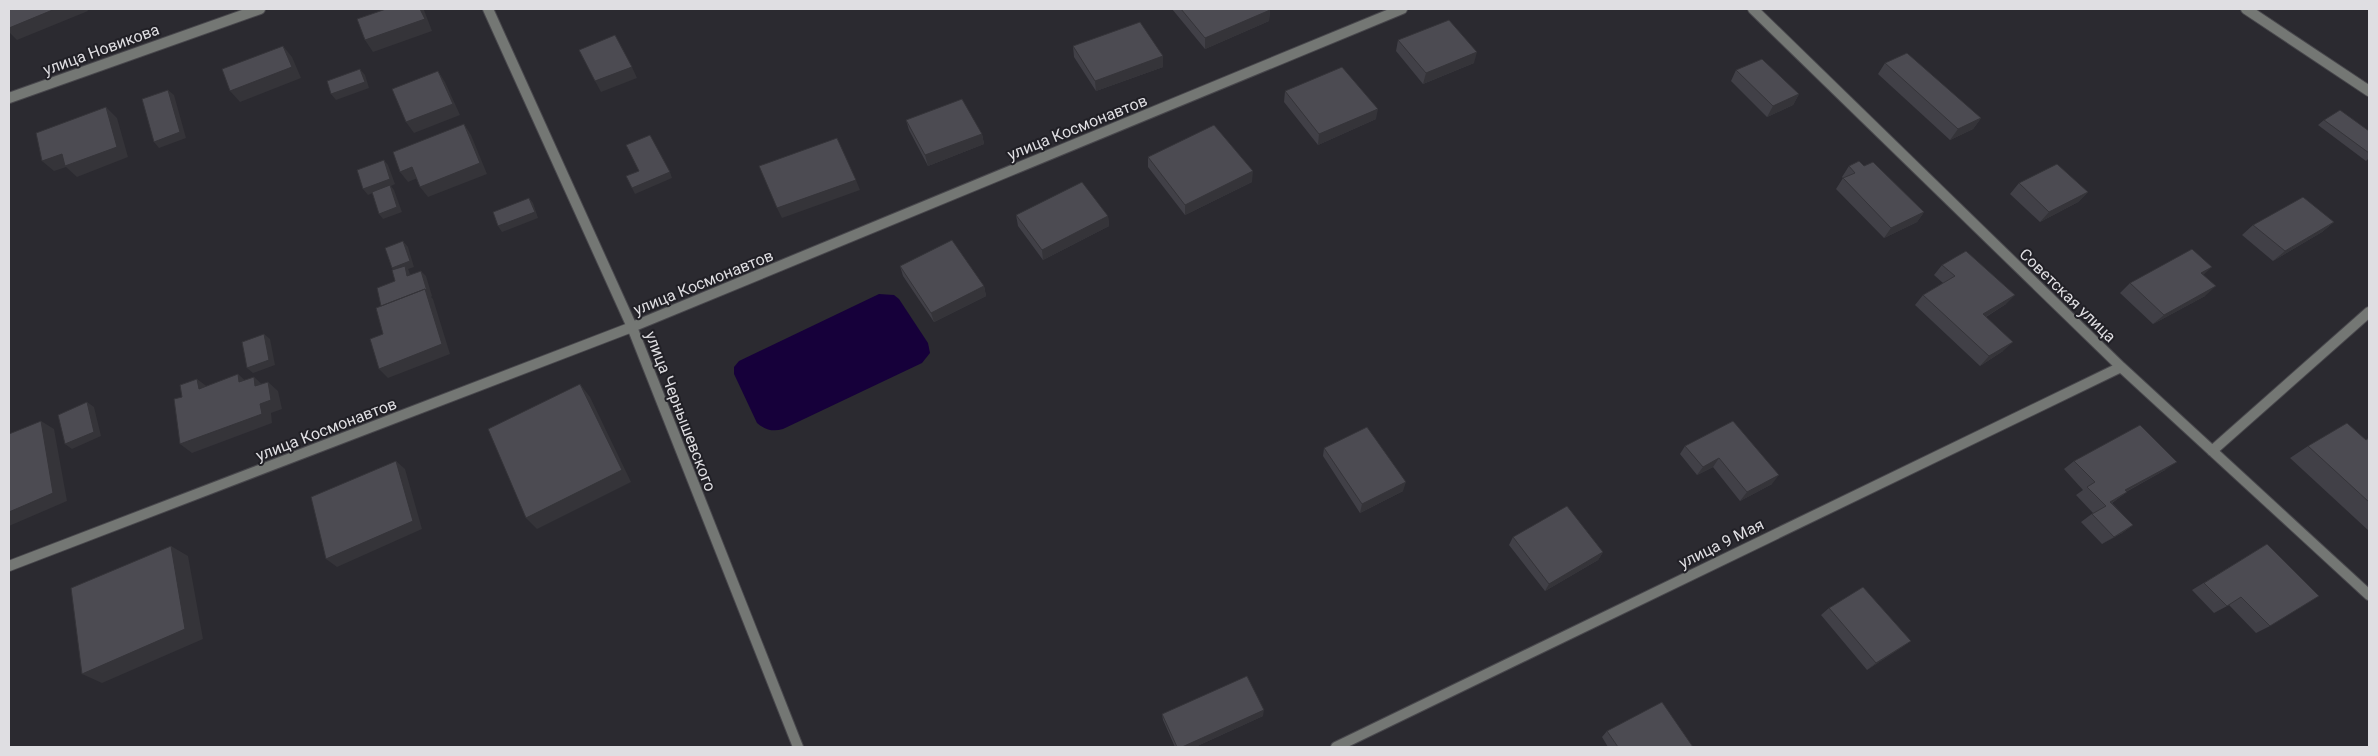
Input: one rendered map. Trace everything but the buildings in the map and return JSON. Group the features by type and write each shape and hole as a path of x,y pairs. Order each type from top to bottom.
{"street":[{"name":"улица Новикова","path":"9,98 260,9"},
{"name":"улица Чернышевского","path":"488,9 632,327 798,747"},
{"name":"улица Космонавтов","path":"9,566 632,327 1402,9"},
{"name":"Советская улица","path":"1753,9 2121,367 2369,595"},
{"path":"2246,9 2369,91"},
{"path":"2212,451 2369,312"},
{"name":"улица 9 Мая","path":"1336,747 2121,367"}],"shaded area":[{"path":"879,294 894,295 899,299 928,343 930,353 922,363 783,429 769,430 757,423 734,374 734,367 739,361"}]}
